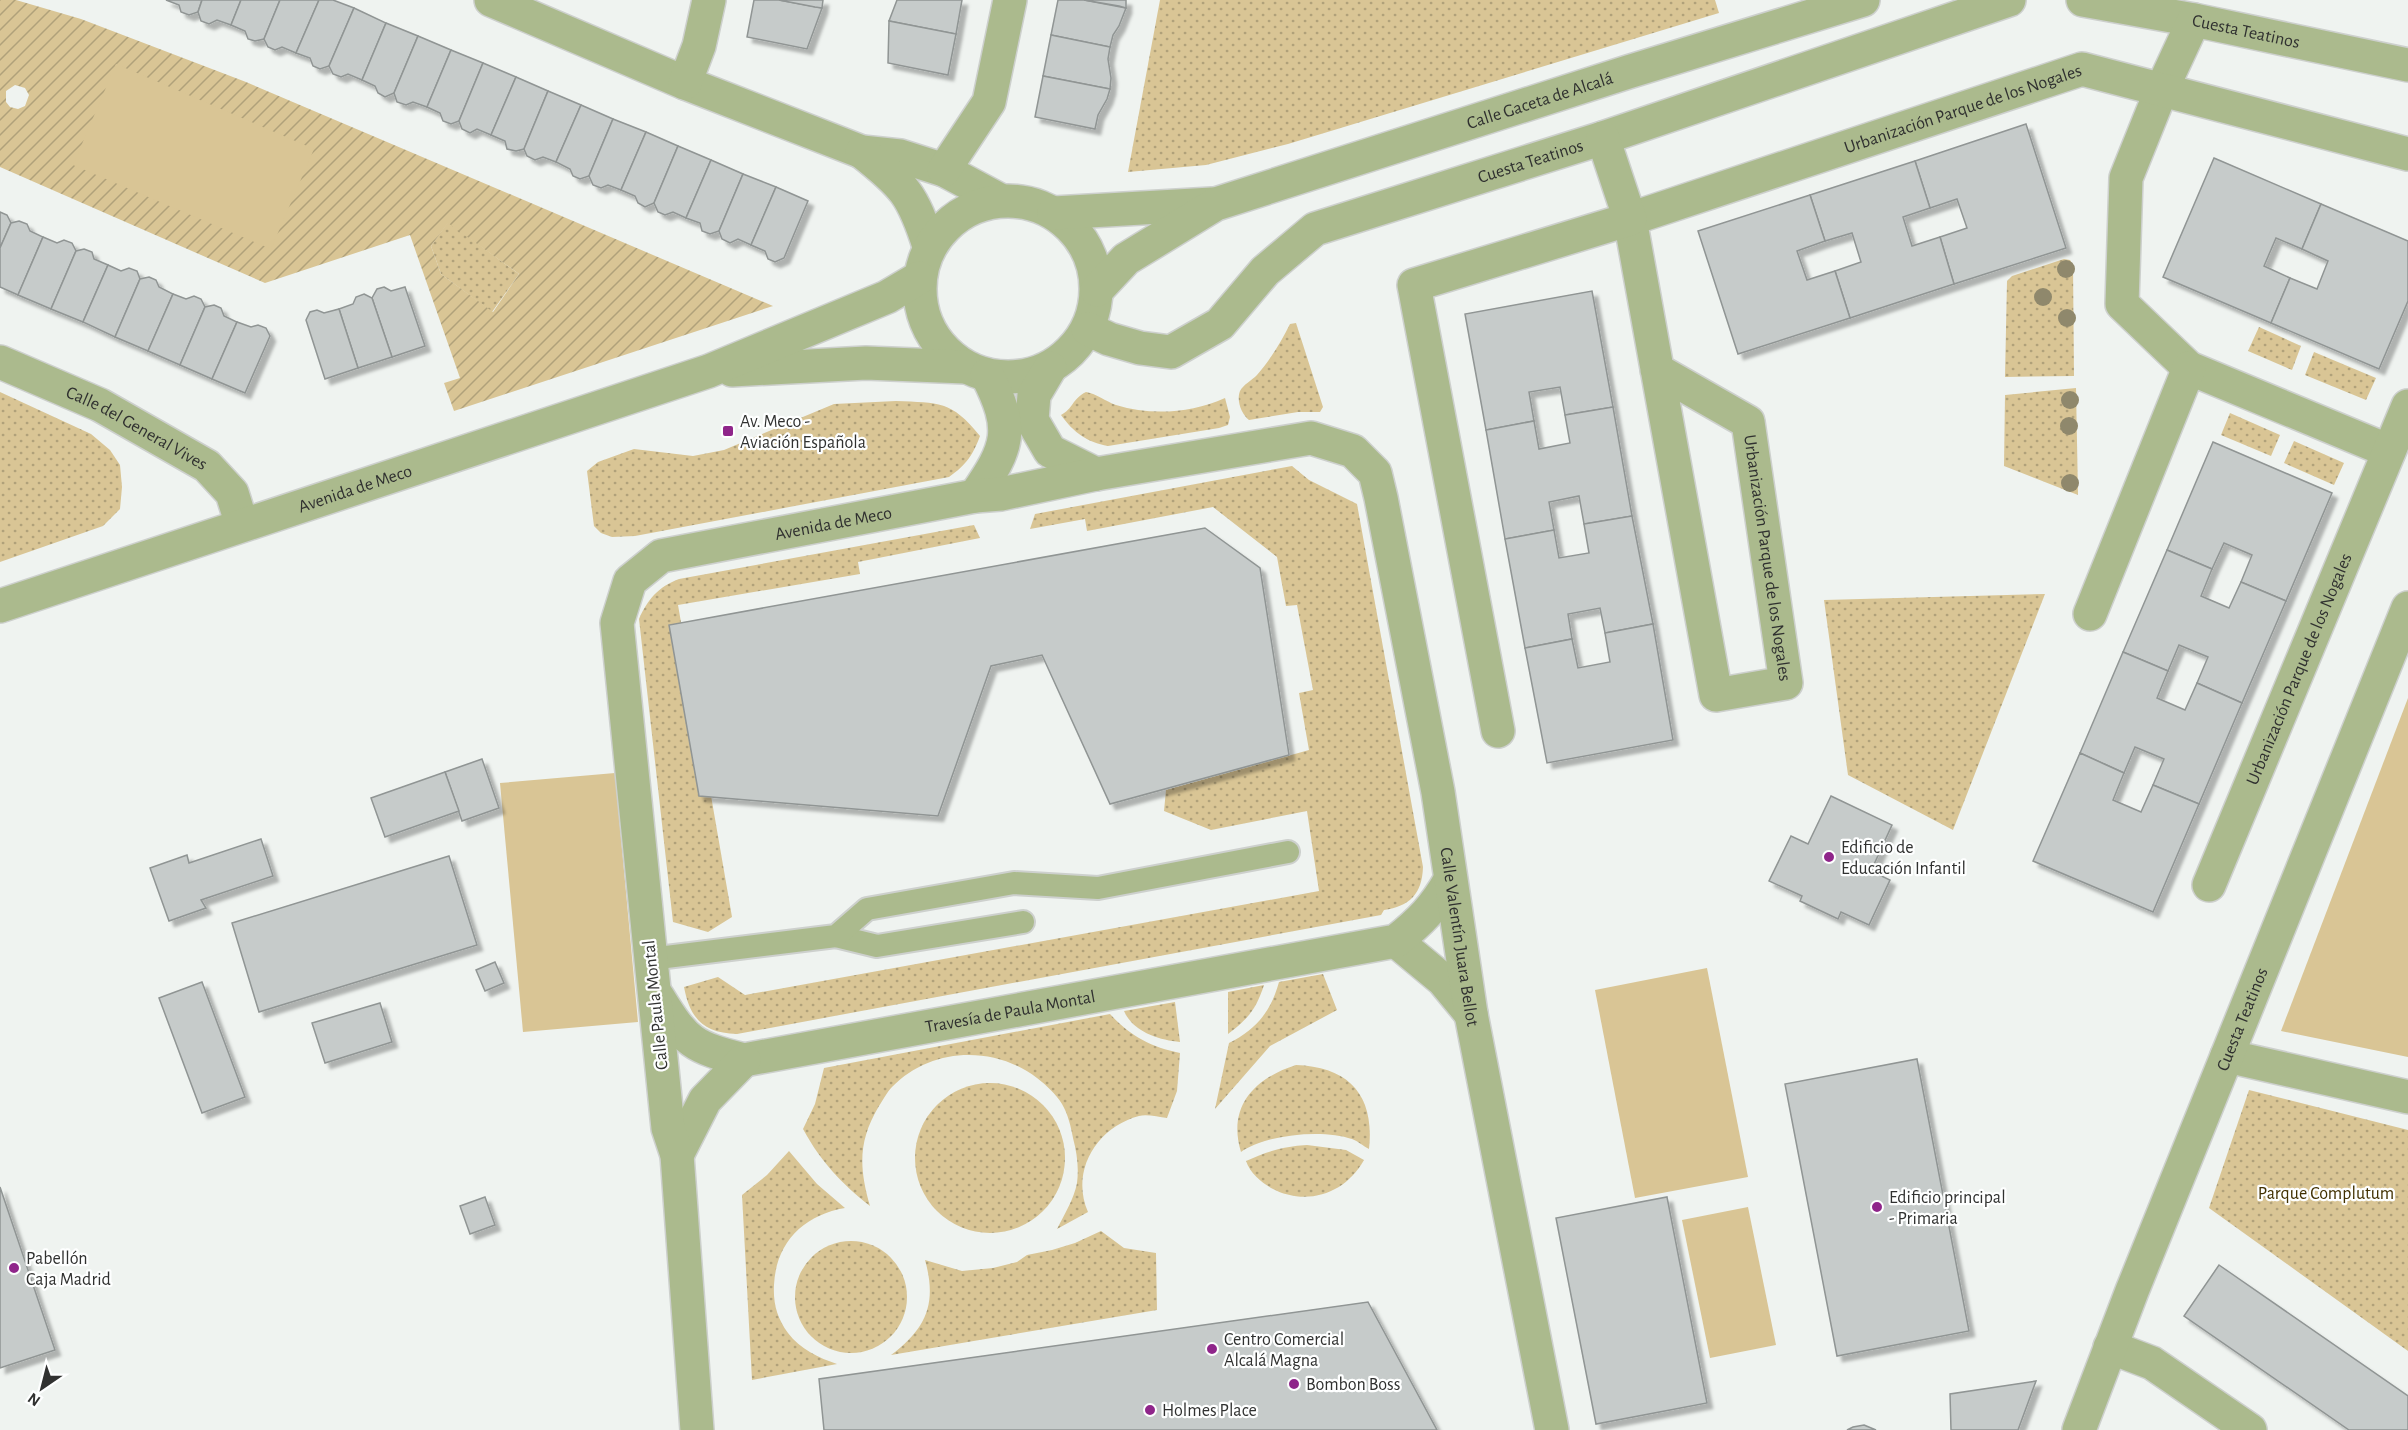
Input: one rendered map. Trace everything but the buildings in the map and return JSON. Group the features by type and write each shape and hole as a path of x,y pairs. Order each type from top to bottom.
{"street":[{"path":"491,0 685,83 862,152 900,156 944,170 1000,200"},
{"path":"685,83 699,46 709,0"},
{"path":"944,170 989,102 1011,0"},
{"name":"Calle Gaceta de Alcalá","path":"1097,290 1126,259 1216,204 1628,72 1863,0"},
{"name":"Cuesta Teatinos","path":"1088,329 1109,339 1140,348 1171,352 1220,324 1265,271 1315,229 1603,138 2008,0"},
{"name":"Cuesta Teatinos","path":"2083,0 2194,20 2408,65"},
{"path":"2194,20 2160,91 2126,178 2122,304 2189,368 2389,451"},
{"name":"Urbanización Parque de los Nogales","path":"1498,732 1414,285 1630,219 2082,69 2408,154"},
{"name":"Urbanización Parque de los Nogales","path":"1603,138 1630,219 1657,370 1716,694 1786,683 1748,422 1657,370"},
{"path":"862,152 894,177 909,195 921,220 929,246"},
{"path":"975,496 997,464 1006,427 999,399 976,371 938,344 922,313 919,278 929,246 947,223 972,207 1000,200 1028,202 1054,213 1077,233 1092,260 1097,290 1095,310 1088,329 1072,351 1050,368 1019,377 976,371"},
{"name":"Calle Gaceta de Alcalá","path":"1054,213 1216,204"},
{"name":"Avenida de Meco","path":"0,606 709,371 887,297 919,278"},
{"name":"Calle del General Vives","path":"0,362 100,405 207,466 232,493 242,525"},
{"name":"Avenida de Meco","path":"709,371 866,363 976,371"},
{"path":"1050,368 1034,395 1032,420 1050,451 1096,474"},
{"path":"2090,614 2189,368"},
{"name":"Urbanización Parque de los Nogales","path":"2209,885 2408,406"},
{"name":"Avenida de Meco","path":"630,581 661,556 975,496 1001,494 1096,474 1311,438 1353,451"},
{"name":"Calle Valentín Juara Bellot","path":"1353,451 1375,473 1381,498 1438,792 1471,1014 1552,1430"},
{"name":"Calle Paula Montal","path":"630,581 617,623 668,1128 677,1155 697,1430"},
{"name":"Cuesta Teatinos","path":"2079,1430 2110,1347 2408,608"},
{"name":"Travesía de Paula Montal","path":"652,975 683,1035 706,1050 744,1060 1396,940 1420,923 1439,900 1450,880"},
{"path":"1396,940 1443,980 1471,1014"},
{"path":"2227,1056 2408,1097"},
{"path":"677,1155 705,1100 744,1060"},
{"path":"2110,1347 2152,1364 2250,1430"}],"lane":[{"path":"836,936 867,909 1014,883 1098,888 1288,852"},
{"path":"652,975 836,936 877,946 1023,922"}],"green space":[{"path":"0,0 16,0 81,19 246,82 773,306 454,411 444,383 460,378 410,235 265,283 0,167","holes":["15,85 25,88 29,95 25,106 18,109 10,107 6,102 6,91","448,223 519,274 493,312 441,274 431,246"]},
{"path":"1160,0 1715,0 1719,13 1288,144 1206,165 1128,172"},
{"path":"116,64 314,149 271,249 73,165"},
{"path":"448,222 519,274 492,312 441,274 431,246"},
{"path":"2064,259 2070,260 2073,265 2074,376 2005,377 2007,281 2012,276"},
{"path":"1296,323 1323,407 1320,412 1298,412 1249,420 1240,407 1240,391 1266,363 1290,324"},
{"path":"2259,327 2301,346 2292,370 2248,351"},
{"path":"2314,352 2376,378 2366,400 2305,375"},
{"path":"2076,388 2078,495 2004,466 2005,395"},
{"path":"0,392 91,434 110,450 120,465 122,487 120,509 103,526 0,562"},
{"path":"1086,392 1116,405 1157,412 1185,410 1225,398 1230,417 1228,425 1219,428 1108,446 1081,436 1061,415"},
{"path":"896,401 934,403 952,410 970,424 980,436 972,454 964,464 949,477 635,536 612,537 601,533 594,526 587,471 598,462 634,449 693,456 724,450 834,404"},
{"path":"2230,413 2280,435 2271,456 2221,435"},
{"path":"2294,441 2344,463 2334,485 2284,463"},
{"path":"1292,466 1309,480 1357,504 1423,867 1420,885 1412,898 1400,906 1384,910 1381,915 737,1034 716,1031 700,1022 690,1008 684,987 718,977 745,995 1319,891 1307,811 1211,830 1164,811 1166,790 1309,750 1299,693 1313,690 1297,605 1286,606 1277,557 1213,507 1087,531 1085,519 1030,529 1035,514"},
{"path":"974,525 980,538 858,562 860,574 678,605 732,917 708,932 673,922 639,619 646,605 659,590 679,579"},
{"path":"2045,594 1953,830 1848,775 1824,600"},
{"path":"2408,698 2408,1057 2281,1031"},
{"path":"615,773 638,1022 523,1032 500,783"},
{"path":"1707,968 1748,1177 1635,1198 1595,990"},
{"path":"1323,974 1337,1010 1270,1046 1215,1109 1229,1043 1248,1032 1262,1018 1272,1002 1279,982"},
{"path":"1264,985 1251,1012 1228,1034 1228,992"},
{"path":"1175,1002 1180,1042 1147,1034 1128,1018 1124,1011"},
{"path":"1110,1014 1125,1029 1142,1040 1180,1053 1177,1091 1167,1118 1139,1116 1111,1130 1100,1140 1091,1153 1082,1181 1083,1197 1088,1212 1057,1229 1074,1195 1078,1177 1077,1155 1068,1116 1060,1100 1037,1078 1020,1067 983,1056 963,1055 944,1058 925,1064 890,1089 872,1119 864,1143 862,1167 870,1206 832,1171 803,1129 815,1104 824,1068"},
{"path":"1296,1065 1331,1071 1344,1078 1355,1088 1363,1099 1368,1113 1369,1149 1352,1139 1326,1134 1311,1134 1280,1137 1241,1152 1238,1121 1241,1108 1248,1096 1268,1078"},
{"path":"990,1083 1019,1088 1032,1095 1043,1105 1053,1116 1060,1129 1065,1158 1060,1187 1053,1200 1043,1211 1032,1221 1019,1228 990,1233 961,1228 948,1221 937,1211 927,1200 920,1187 915,1158 920,1129 927,1116 937,1105 948,1095 961,1088"},
{"name":"Parque Complutum","path":"2249,1090 2408,1130 2408,1351 2209,1208"},
{"path":"1307,1145 1346,1150 1364,1160 1356,1172 1335,1189 1311,1196 1284,1194 1271,1188 1256,1177 1246,1161 1275,1150"},
{"path":"789,1151 817,1184 845,1208 817,1217 795,1233 780,1256 776,1270 775,1304 781,1322 798,1344 823,1359 837,1364 752,1380 742,1195 767,1175"},
{"path":"1748,1207 1776,1345 1710,1358 1682,1220"},
{"path":"1101,1231 1124,1248 1156,1253 1157,1310 891,1355 913,1335 926,1314 930,1289 925,1260 962,1271 993,1268 1017,1262 1027,1255 1075,1243"},
{"path":"851,1241 872,1246 890,1258 902,1276 907,1297 902,1318 890,1336 872,1348 851,1353 830,1348 812,1336 800,1318 795,1297 800,1276 812,1258 830,1246"}],"place":[{"name":"Av. Meco - Aviación Española","path":"728,431"},
{"name":"Edificio de Educación Infantil","path":"1829,857"},
{"name":"Edificio principal - Primaria","path":"1877,1207"},
{"name":"Pabellón Caja Madrid","path":"14,1268"},
{"name":"Centro Comercial Alcalá Magna","path":"1212,1349"},
{"name":"Bombon Boss","path":"1294,1384"},
{"name":"Holmes Place","path":"1150,1410"}]}
